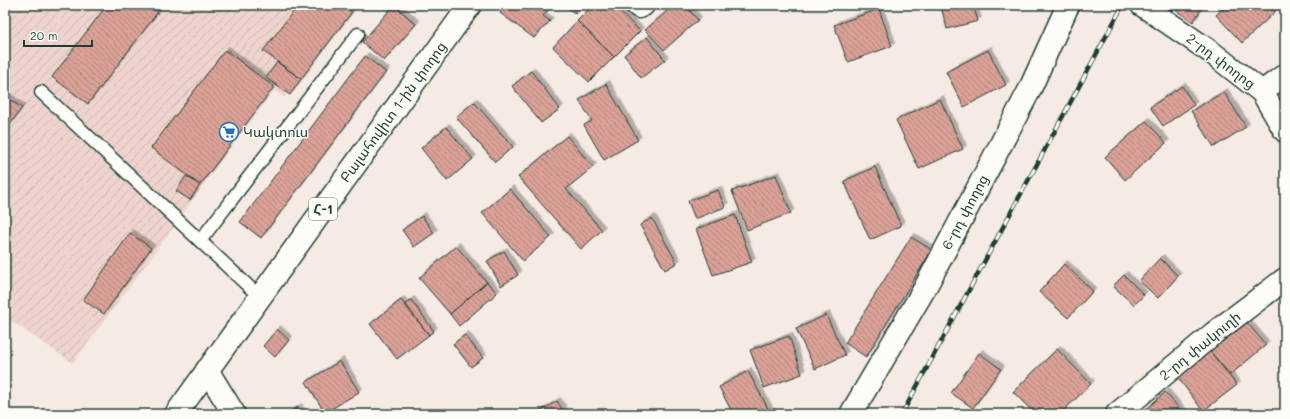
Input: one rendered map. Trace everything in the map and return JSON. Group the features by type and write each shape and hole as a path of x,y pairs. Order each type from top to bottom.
{"street":[{"name":"Բալահովիտ 1-ին փողոց","path":"176,414 470,5"},
{"path":"637,5 638,7 643,5"},
{"name":"6-րդ փողոց","path":"851,414 925,288 1029,91 1068,5"},
{"name":"2-րդ փողոց","path":"1151,11 1211,52 1262,92 1285,131"},
{"path":"1262,92 1285,75"},
{"name":"2-րդ փակուղի","path":"1117,414 1214,333 1285,279"},
{"path":"207,370 234,414"}],"lane":[{"path":"200,241 358,34"},
{"path":"41,92 260,297"}],"shaded area":[{"path":"5,5 351,5 284,97 271,88 178,221 73,363 5,317"}],"building":[{"path":"107,5 149,5 158,12 88,104 52,77"},
{"path":"298,5 343,5 352,12 301,79 263,51"},
{"path":"394,5 416,24 384,61 362,42"},
{"path":"504,5 552,5 543,16 550,21 534,38 500,13"},
{"path":"565,5 585,5 575,14"},
{"path":"593,5 613,5 640,31 614,57 577,21"},
{"path":"674,5 685,5 698,20 664,50 645,30"},
{"path":"948,5 973,5 978,21 947,29 941,7"},
{"path":"1168,5 1199,5 1202,8 1193,22"},
{"path":"1227,5 1268,5 1275,12 1242,43 1216,15"},
{"path":"879,9 892,46 848,62 834,25"},
{"path":"577,21 614,57 589,82 553,47"},
{"path":"647,37 665,60 641,78 624,55"},
{"path":"225,50 274,87 200,185 151,148"},
{"path":"988,50 1006,85 964,107 946,72"},
{"path":"365,56 386,72 261,238 240,222"},
{"path":"277,62 301,79 290,95 266,78"},
{"path":"531,71 560,109 541,123 512,86"},
{"path":"606,84 638,140 604,160 584,125 592,121 579,100"},
{"path":"1182,86 1194,105 1163,126 1150,107"},
{"path":"1224,92 1246,127 1214,147 1191,111"},
{"path":"5,96 22,108 5,131"},
{"path":"940,99 963,149 919,169 896,120"},
{"path":"474,102 513,147 495,162 456,117"},
{"path":"1146,121 1166,143 1125,180 1105,157"},
{"path":"446,127 473,159 447,181 421,148"},
{"path":"567,136 593,167 566,189 602,230 581,249 518,177"},
{"path":"875,167 901,226 870,240 844,181"},
{"path":"776,175 791,213 747,230 732,191"},
{"path":"186,176 200,185 190,200 176,191"},
{"path":"510,189 551,237 523,261 482,213"},
{"path":"718,190 725,207 695,219 688,201"},
{"path":"735,215 752,262 713,275 696,229"},
{"path":"422,216 434,233 414,247 402,230"},
{"path":"652,218 677,263 665,270 640,225"},
{"path":"130,233 151,248 104,314 83,300"},
{"path":"911,237 932,250 866,357 845,343"},
{"path":"456,246 487,282 450,314 419,278"},
{"path":"504,251 518,275 501,286 487,261"},
{"path":"1160,258 1178,276 1158,298 1139,281"},
{"path":"1064,264 1093,291 1068,318 1039,292"},
{"path":"1124,275 1144,295 1134,305 1113,286"},
{"path":"487,282 497,293 459,326 450,314"},
{"path":"401,300 429,335 397,359 370,324"},
{"path":"411,300 434,331 429,335 405,304"},
{"path":"826,315 845,355 815,369 796,329"},
{"path":"1245,320 1266,345 1230,375 1209,350"},
{"path":"277,329 289,340 275,357 263,346"},
{"path":"465,335 483,358 471,367 453,344"},
{"path":"789,336 802,374 764,388 750,350"},
{"path":"1057,349 1091,384 1060,414 1035,414 1013,392"},
{"path":"1209,350 1237,385 1203,411 1176,375"},
{"path":"979,353 1001,369 973,408 951,393"},
{"path":"340,361 359,392 325,413 306,382"},
{"path":"748,371 771,414 733,414 719,387"},
{"path":"1165,392 1184,414 1141,414"},
{"path":"557,401 565,414 536,414"},
{"path":"298,407 302,414 287,414"}],"railway":[{"path":"902,414 1123,5"}],"place":[{"name":"Կակտուս","path":"229,132"}]}
